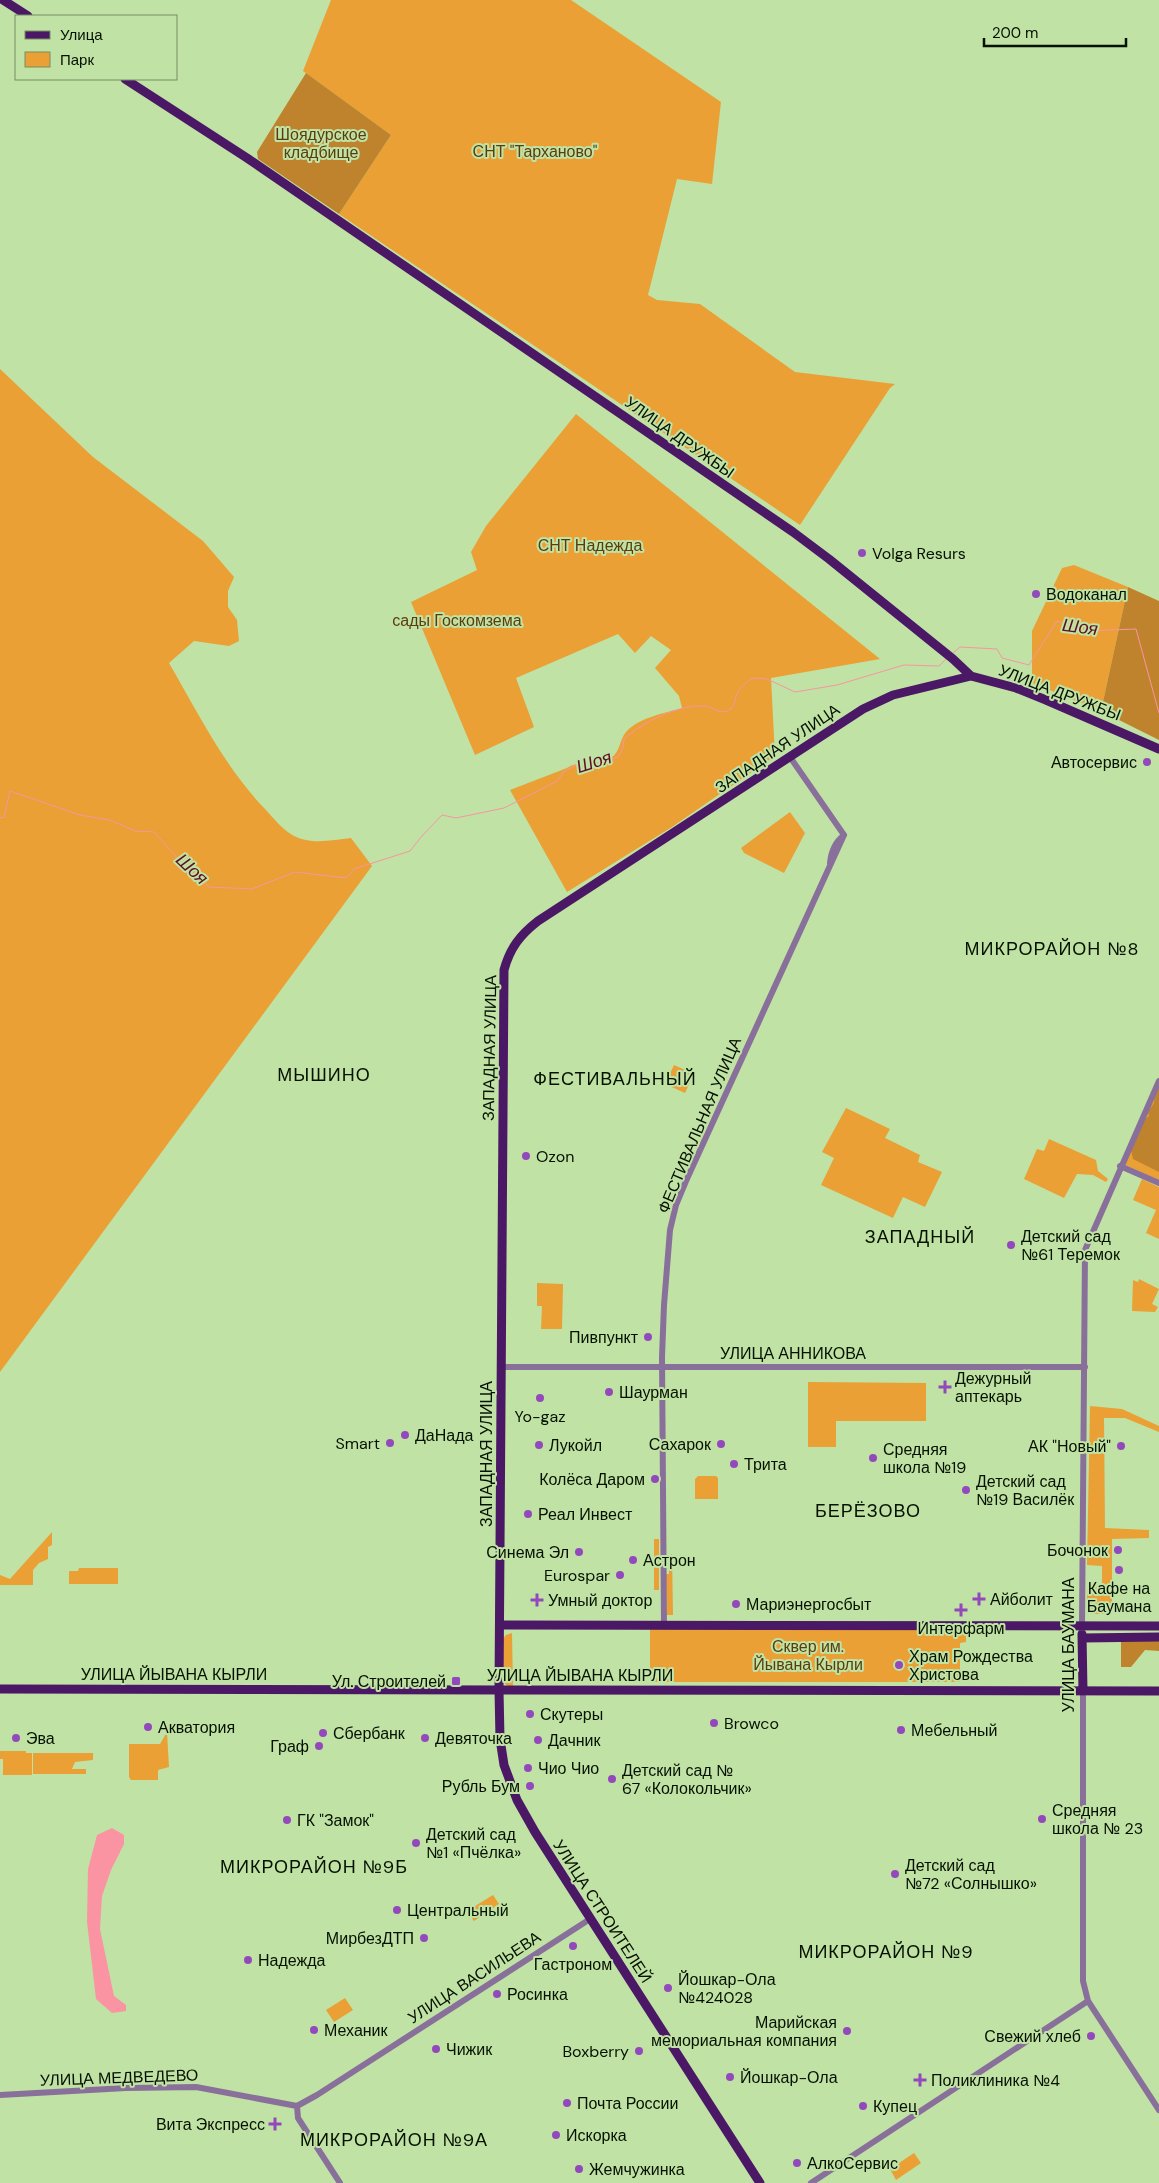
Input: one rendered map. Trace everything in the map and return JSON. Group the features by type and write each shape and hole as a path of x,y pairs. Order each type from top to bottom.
{"main road":[{"path":"3,0 26,15"},
{"name":"УЛИЦА ДРУЖБЫ","path":"127,80 360,235 793,532 953,659 971,676 1003,684 1046,700 1159,749"},
{"name":"ЗАПАДНАЯ УЛИЦА","path":"499,1690 503,989 504,970 510,951 521,936 538,921 876,702 905,691 971,676"},
{"path":"500,1625 1159,1626"},
{"name":"УЛИЦА БАУМАНА","path":"1082,1626 1083,1691"},
{"path":"1082,1638 1159,1637"},
{"name":"УЛИЦА ЙЫВАНА КЫРЛИ","path":"0,1690 1159,1691"},
{"name":"УЛИЦА СТРОИТЕЛЕЙ","path":"499,1690 502,1753 510,1784 527,1819 760,2183"}],"street":[{"name":"ФЕСТИВАЛЬНАЯ УЛИЦА","path":"664,1624 662,1367 667,1255 670,1230 676,1205 830,863 830,855 838,840 844,835 790,758"},
{"name":"УЛИЦА БАУМАНА","path":"1082,1626 1085,1250 1120,1166 1159,1081"},
{"path":"1120,1166 1159,1184"},
{"name":"УЛИЦА АННИКОВА","path":"501,1367 1085,1367"},
{"name":"УЛИЦА БАУМАНА","path":"1083,1691 1083,1981 1088,2001 1159,2110"},
{"name":"УЛИЦА ВАСИЛЬЕВА","path":"297,2106 324,2091 590,1918"},
{"path":"811,2183 1088,2001"},
{"name":"УЛИЦА МЕДВЕДЕВО","path":"0,2095 196,2087 297,2106"},
{"path":"297,2106 298,2118 340,2183"}],"green space":[{"name":"СНТ \"Тарханово\"","path":"331,0 571,0 721,102 712,184 677,179 648,295 657,300 700,304 795,372 895,384 890,388 800,525 339,214 391,135 303,71"},
{"name":"Шоядурское кладбище","path":"306,73 391,135 339,214 258,159 257,152"},
{"path":"0,369 93,457 203,541 234,577 228,591 228,607 237,620 239,641 229,646 194,641 169,663 225,758 251,794 286,831 301,839 308,840 322,841 351,838 372,866 0,1372"},
{"name":"СНТ Надежда","path":"576,414 880,659 771,678 775,756 672,827 567,892 510,790 572,765 606,761 617,752 624,735 631,727 652,717 682,708 679,696 655,668 671,650 651,636 635,653 618,634 516,678 534,727 475,755 411,602 477,570 471,552 486,526"},
{"path":"1074,565 1128,587 1101,711 1032,683 1032,631 1062,568"},
{"path":"1128,587 1159,601 1159,740 1101,711"},
{"path":"790,812 805,833 784,873 744,853 741,848"},
{"path":"674,1065 694,1074 685,1093 665,1084"},
{"path":"1159,1086 1159,1172 1133,1159 1131,1150 1145,1119 1149,1116 1148,1112 1154,1103 1155,1088"},
{"path":"1159,1087 1159,1180 1123,1164"},
{"path":"846,1108 890,1129 885,1138 920,1155 918,1162 942,1172 925,1207 903,1197 893,1218 821,1185 834,1158 822,1152"},
{"path":"1049,1139 1096,1160 1098,1171 1108,1179 1106,1182 1093,1175 1077,1174 1064,1198 1024,1179 1037,1149 1044,1151"},
{"path":"1142,1179 1159,1187 1159,1239 1146,1233 1156,1210 1133,1200"},
{"path":"1139,1279 1159,1289 1152,1304 1158,1307 1155,1312 1132,1311 1133,1280 1138,1282"},
{"path":"537,1283 563,1284 562,1329 541,1329 542,1306 537,1306"},
{"path":"808,1382 926,1383 926,1421 836,1421 836,1447 808,1447"},
{"path":"1090,1406 1122,1409 1159,1426 1159,1432 1125,1418 1104,1418 1105,1528 1149,1530 1149,1538 1112,1539 1112,1614 1087,1614 1087,1586 1102,1586 1102,1566 1087,1565"},
{"path":"698,1476 716,1476 718,1478 718,1499 695,1499 695,1479"},
{"path":"52,1532 52,1545 48,1547 48,1559 39,1563 33,1570 33,1585 0,1585 0,1575 10,1579"},
{"path":"654,1539 659,1539 659,1590 654,1590"},
{"path":"672,1554 673,1615 667,1615 666,1574 669,1574 669,1556"},
{"path":"79,1568 118,1568 118,1584 69,1584 69,1571 78,1571"},
{"name":"Сквер им. Йывана Кырли","path":"650,1629 966,1629 966,1642 960,1643 960,1682 650,1682"},
{"path":"512,1633 513,1688 506,1685 503,1681 503,1639 506,1635"},
{"path":"1124,1640 1159,1640 1159,1651 1145,1650 1131,1667 1121,1667 1121,1642"},
{"path":"167,1732 169,1767 158,1770 158,1780 131,1780 129,1777 129,1744 160,1744"},
{"path":"0,1751 26,1751 26,1753 32,1753 32,1775 3,1775 3,1759 0,1759"},
{"path":"33,1753 93,1753 93,1760 75,1762 72,1769 86,1769 86,1774 33,1774"},
{"path":"493,1895 499,1904 474,1921 467,1911"},
{"path":"345,1998 353,2010 334,2022 326,2010"},
{"path":"914,2153 921,2163 896,2180 890,2169"}],"shaded area":[{"path":"112,1828 124,1835 124,1844 111,1870 102,1896 100,1929 114,1996 126,2005 126,2011 112,2013 96,1999 87,1922 88,1869 97,1835"}],"waterway":[{"name":"Шоя","path":"953,653 960,647 997,649 1002,658 1029,665 1057,621 1084,631 1136,629 1159,713"},
{"name":"Шоя","path":"0,818 4,817 10,791 80,815 110,820 135,831 154,832 179,860 209,887 252,889 295,872 346,878 354,869 410,851 442,815 456,818 504,808 557,781 565,771 576,765 591,765 618,757 623,748 624,739 641,726 662,715 695,706 705,706 721,712 730,710 739,690 752,678 767,679 795,692 837,685 904,665 939,666 946,659"}],"place":[{"name":"Volga Resurs","path":"862,553"},
{"name":"Водоканал","path":"1036,594"},
{"name":"Автосервис","path":"1147,762"},
{"name":"Ozon","path":"526,1156"},
{"name":"Детский сад №61 Теремок","path":"1011,1245"},
{"name":"Пивпункт","path":"648,1337"},
{"name":"Дежурный аптекарь","path":"945,1387"},
{"name":"Шаурман","path":"609,1392"},
{"name":"Yo-gaz","path":"540,1398"},
{"name":"ДаНада","path":"405,1435"},
{"name":"Smart","path":"390,1443"},
{"name":"Сахарок","path":"721,1444"},
{"name":"Лукойл","path":"539,1445"},
{"name":"АК \"Новый\"","path":"1121,1446"},
{"name":"Средняя школа №19","path":"873,1458"},
{"name":"Трита","path":"734,1464"},
{"name":"Колёса Даром","path":"655,1479"},
{"name":"Детский сад №19 Василёк","path":"966,1490"},
{"name":"Реал Инвест","path":"528,1514"},
{"name":"Бочонок","path":"1118,1550"},
{"name":"Синема Эл","path":"579,1552"},
{"name":"Астрон","path":"633,1560"},
{"name":"Кафе на Баумана","path":"1119,1570"},
{"name":"Eurospar","path":"620,1575"},
{"name":"Айболит","path":"979,1599"},
{"name":"Умный доктор","path":"537,1600"},
{"name":"Мариэнергосбыт","path":"736,1604"},
{"name":"Интерфарм","path":"961,1610"},
{"name":"Храм Рождества Христова","path":"899,1665"},
{"name":"Ул. Строителей","path":"456,1681"},
{"name":"Скутеры","path":"530,1714"},
{"name":"Browco","path":"714,1723"},
{"name":"Акватория","path":"148,1727"},
{"name":"Мебельный","path":"901,1730"},
{"name":"Сбербанк","path":"323,1733"},
{"name":"Эва","path":"16,1738"},
{"name":"Девяточка","path":"425,1738"},
{"name":"Дачник","path":"538,1740"},
{"name":"Граф","path":"319,1746"},
{"name":"Чио Чио","path":"528,1768"},
{"name":"Детский сад № 67 «Колокольчик»","path":"612,1779"},
{"name":"Рубль Бум","path":"530,1786"},
{"name":"Средняя школа № 23","path":"1042,1819"},
{"name":"ГК \"Замок\"","path":"287,1820"},
{"name":"Детский сад №1 «Пчёлка»","path":"416,1843"},
{"name":"Детский сад №72 «Солнышко»","path":"895,1874"},
{"name":"Центральный","path":"397,1910"},
{"name":"МирбезДТП","path":"424,1938"},
{"name":"Гастроном","path":"573,1946"},
{"name":"Надежда","path":"248,1960"},
{"name":"Йошкар-Ола №424028","path":"668,1988"},
{"name":"Росинка","path":"497,1994"},
{"name":"Механик","path":"314,2030"},
{"name":"Марийская мемориальная компания","path":"847,2031"},
{"name":"Свежий хлеб","path":"1091,2036"},
{"name":"Чижик","path":"436,2049"},
{"name":"Boxberry","path":"639,2051"},
{"name":"Йошкар-Ола","path":"730,2077"},
{"name":"Поликлиника №4","path":"920,2080"},
{"name":"Почта России","path":"567,2103"},
{"name":"Купец","path":"863,2106"},
{"name":"Вита Экспресс","path":"275,2124"},
{"name":"Искорка","path":"556,2135"},
{"name":"АлкоСервис","path":"797,2163"},
{"name":"Жемчужинка","path":"579,2169"}],"district":[{"name":"МИКРОРАЙОН №8","path":"1052,949"},
{"name":"МЫШИНО","path":"324,1075"},
{"name":"ФЕСТИВАЛЬНЫЙ","path":"615,1079"},
{"name":"ЗАПАДНЫЙ","path":"920,1237"},
{"name":"БЕРЁЗОВО","path":"868,1511"},
{"name":"МИКРОРАЙОН №9Б","path":"314,1867"},
{"name":"МИКРОРАЙОН №9","path":"886,1952"},
{"name":"МИКРОРАЙОН №9А","path":"394,2140"}],"park label":[{"name":"сады Госкомзема","path":"457,620"}]}
